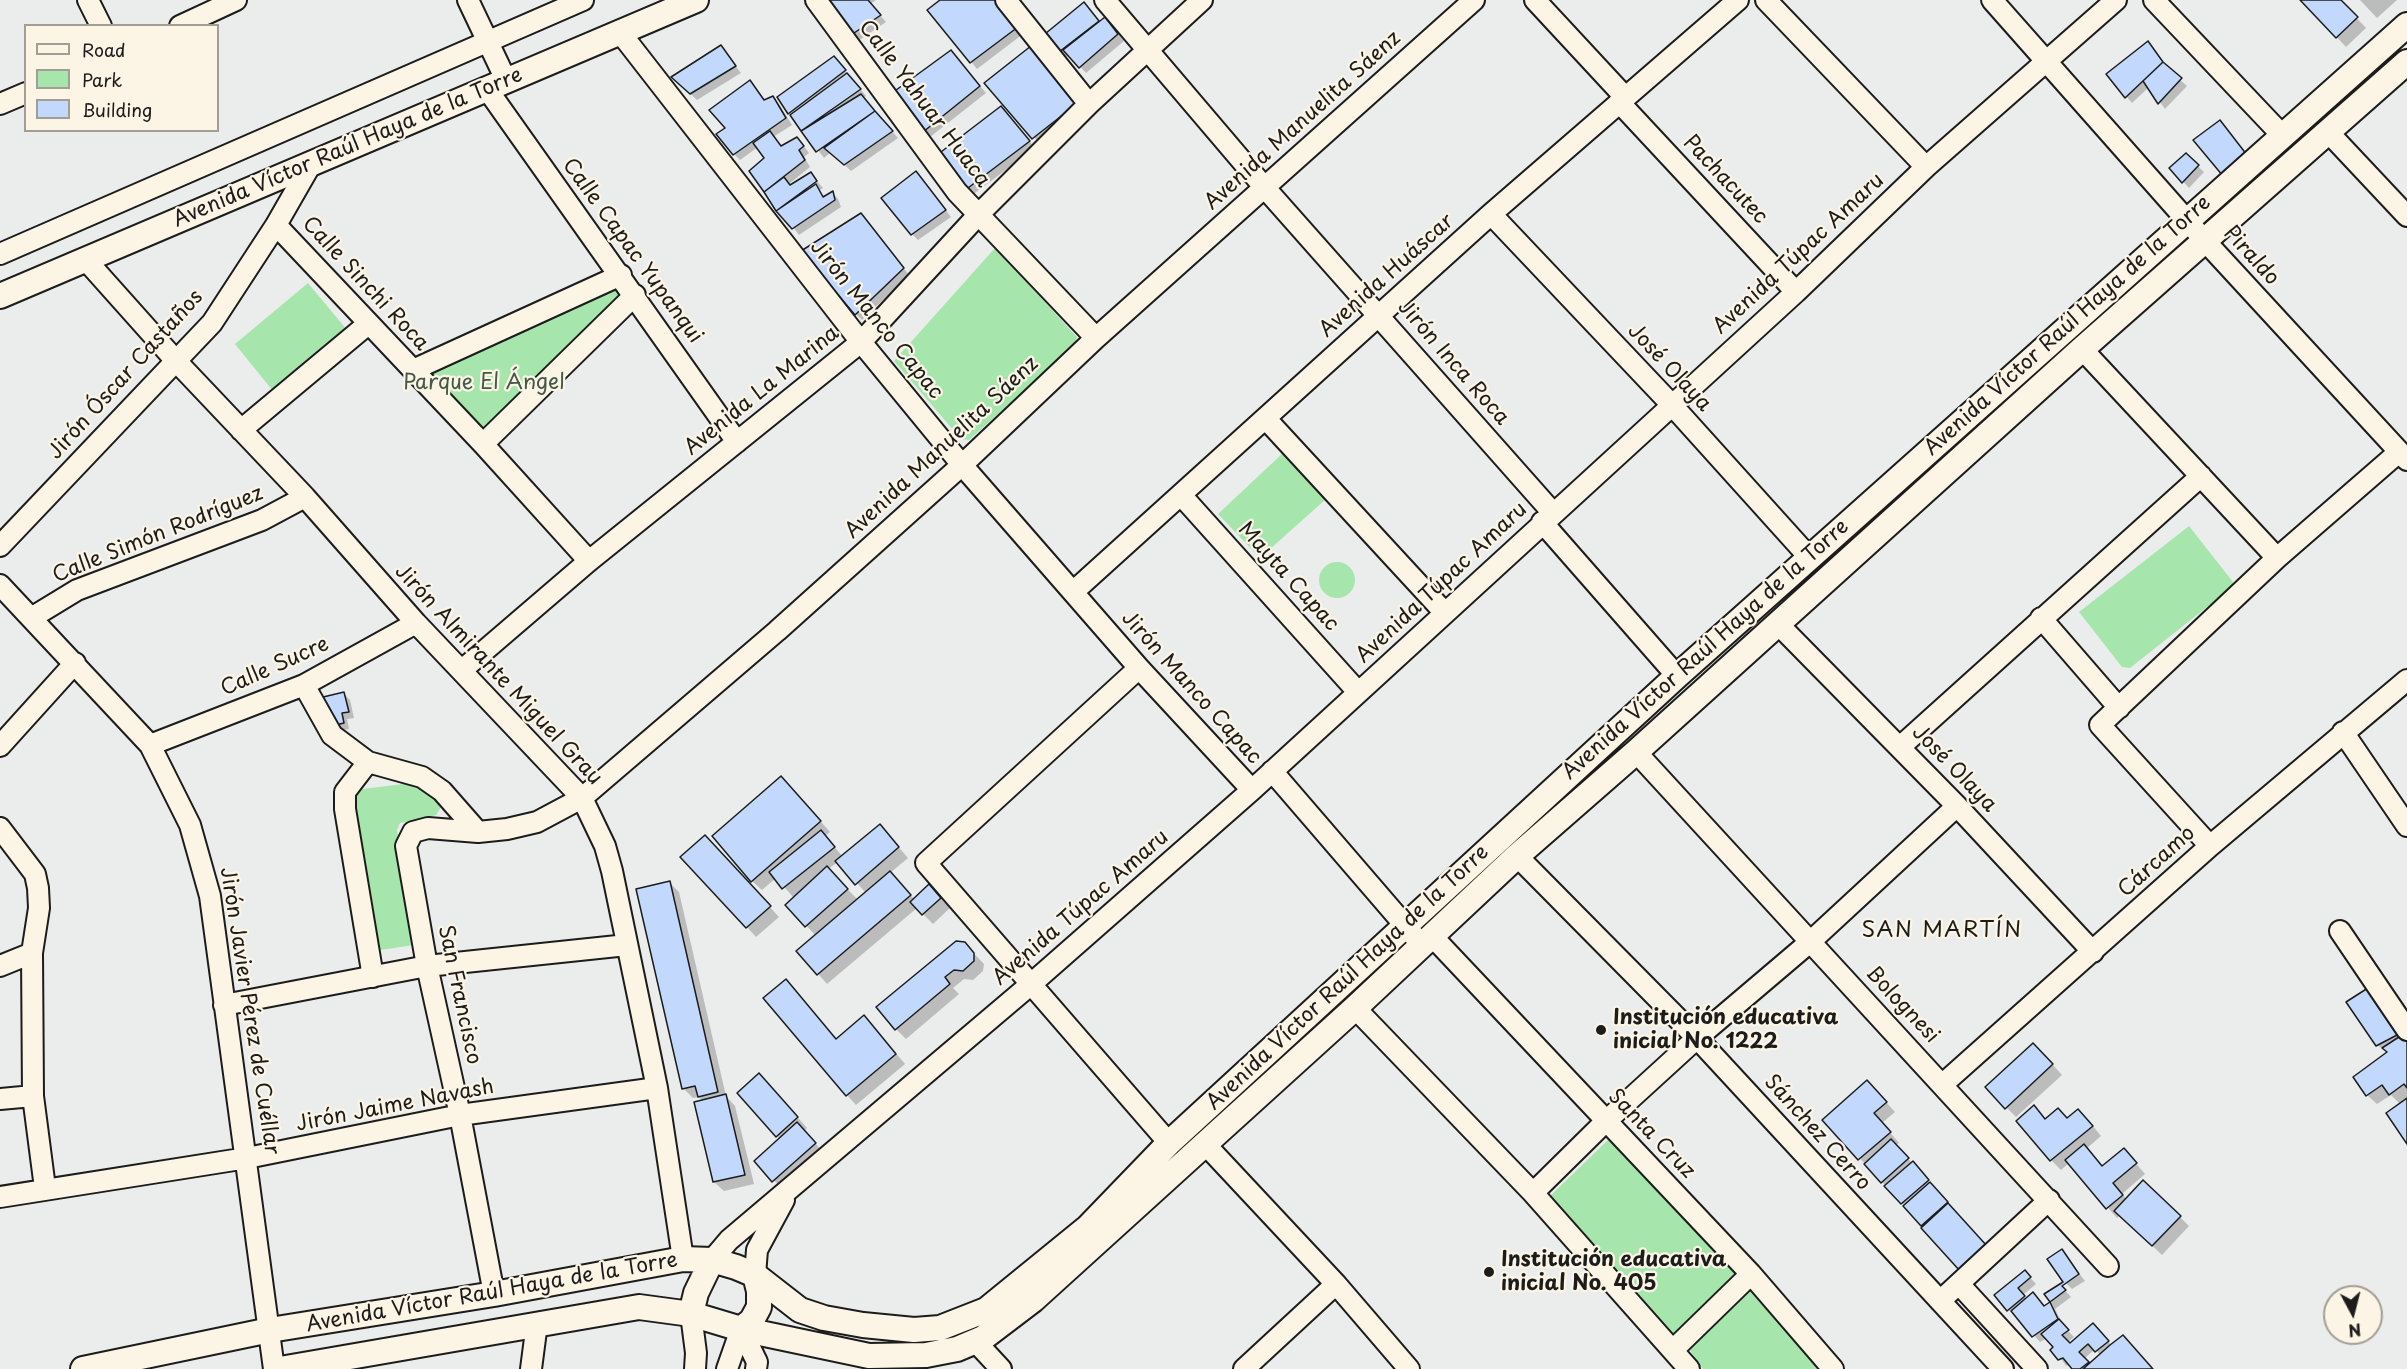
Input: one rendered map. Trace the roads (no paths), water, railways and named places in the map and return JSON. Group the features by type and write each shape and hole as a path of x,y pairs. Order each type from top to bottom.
{"main road":[{"name":"Avenida Víctor Raúl Haya de la Torre","path":"0,296 696,0"},
{"name":"Avenida Víctor Raúl Haya de la Torre","path":"83,1369 270,1330 494,1294 683,1259 712,1260 755,1275 800,1310 824,1318 914,1330 940,1328 986,1310 1013,1291 1088,1227 1169,1143 1677,676 2282,134 2407,25"},
{"name":"Avenida Víctor Raúl Haya de la Torre","path":"280,1369 639,1307 691,1314 741,1329 869,1356 927,1355 957,1349 1008,1322 1355,1008 1517,856 2082,349 2206,242 2407,62"},
{"path":"691,1314 696,1293 712,1260"},
{"path":"741,1329 752,1320 759,1307 759,1291 755,1275"}],"street":[{"path":"88,0 100,24"},
{"path":"184,24 236,0"},
{"name":"Calle Capac Yupanqui","path":"468,0 487,40 496,84 621,275 737,442"},
{"path":"0,254 583,0"},
{"name":"Calle Yahuar Huaca","path":"816,0 929,157 979,214 1096,338"},
{"path":"1006,0 1089,104"},
{"name":"Jirón Inca Roca","path":"1105,0 1265,188 1379,316 1677,676"},
{"name":"Avenida La Marina","path":"462,670 589,561 861,342 979,214 1089,104 1202,0"},
{"name":"Avenida Manuelita Sáenz","path":"406,846 414,832 428,828 478,832 507,830 537,822 582,798 777,631 962,465 1096,338 1474,0"},
{"name":"Pachacutec","path":"1535,0 1796,292"},
{"name":"Avenida Huáscar","path":"1073,592 1491,214 1738,0"},
{"path":"1766,0 1926,167"},
{"name":"Piraldo","path":"1992,0 2206,242 2403,456"},
{"name":"Avenida Túpac Amaru","path":"712,1260 729,1240 1030,985 1252,790 1796,292 1926,167 2045,60 2116,0"},
{"path":"2154,0 2282,134"},
{"name":"Jirón Manco Capac","path":"619,31 861,342 962,465 1139,668 1252,790"},
{"path":"0,104 24,94"},
{"path":"2329,133 2407,216"},
{"name":"Jirón Óscar Castaños","path":"0,546 212,323 276,225 310,164"},
{"name":"José Olaya","path":"1491,214 1671,404 1809,557"},
{"name":"Calle Sinchi Roca","path":"276,225 483,444 589,561"},
{"name":"Jirón Almirante Miguel Grau","path":"85,259 177,362 305,497 416,623 582,798 605,846 627,945 657,1088 683,1259"},
{"path":"413,370 621,275"},
{"path":"483,444 635,295"},
{"path":"241,430 368,324"},
{"path":"2082,349 2277,558"},
{"path":"1266,419 1445,613"},
{"path":"2210,846 2100,725 2277,558 2403,456"},
{"path":"1900,747 2201,476"},
{"name":"Mayta Capac","path":"1181,495 1358,692"},
{"name":"Calle Simón Rodríguez","path":"31,618 77,590 262,520 305,497"},
{"name":"Jirón Javier Pérez de Cuéllar","path":"0,585 150,744 190,825 210,896 274,1369"},
{"path":"2041,618 2119,708"},
{"name":"Calle Sucre","path":"150,744 304,685 416,623"},
{"name":"José Olaya","path":"1777,623 1957,806 2093,952"},
{"path":"0,746 75,663"},
{"path":"1139,668 926,863 1169,1143"},
{"name":"Cárcamo","path":"1943,1084 2210,846 2407,680"},
{"path":"304,685 332,735 369,762 422,777 442,791 478,832"},
{"path":"2343,732 2407,826"},
{"name":"Bolognesi","path":"1635,752 1943,1084 2108,1266"},
{"path":"369,762 345,792 345,809 373,977"},
{"name":"Santa Cruz","path":"1272,771 1404,925 1426,940 1605,1122 1751,1274 1833,1369"},
{"path":"1533,1193 1605,1122 1810,942 1957,806"},
{"path":"0,828 35,874 39,908 32,953 33,1096 45,1188"},
{"name":"San Francisco","path":"406,846 427,966 460,1115 494,1294"},
{"name":"Sánchez Cerro","path":"1517,856 1698,1038 2003,1369"},
{"path":"2340,931 2407,1030"},
{"path":"224,1005 427,966 627,945"},
{"path":"0,966 32,953"},
{"path":"1355,1008 1533,1193 1689,1369"},
{"name":"Jirón Jaime Navash","path":"0,1197 45,1188 247,1158 460,1115 657,1088"},
{"path":"0,1099 33,1096"},
{"path":"1205,1144 1336,1284 1409,1369"},
{"name":"Avenida Túpac Amaru","path":"755,1275 757,1250 789,1189"},
{"path":"1940,1301 2049,1200"},
{"path":"1673,1350 1751,1274"},
{"path":"1244,1369 1336,1284"},
{"path":"1959,1284 2037,1369"},
{"path":"691,1314 695,1369"},
{"path":"531,1369 537,1323"},
{"path":"727,1369 741,1329"},
{"path":"741,1329 757,1362 756,1369"},
{"path":"975,1341 1001,1369"}],"place":[{"name":"Institución educativa inicial No. 1222","path":"1601,1030"},
{"name":"Institución educativa inicial No. 405","path":"1489,1272"}],"district":[{"name":"SAN MARTÍN","path":"1942,931"}],"park label":[{"name":"Parque El Ángel","path":"484,383"}]}
